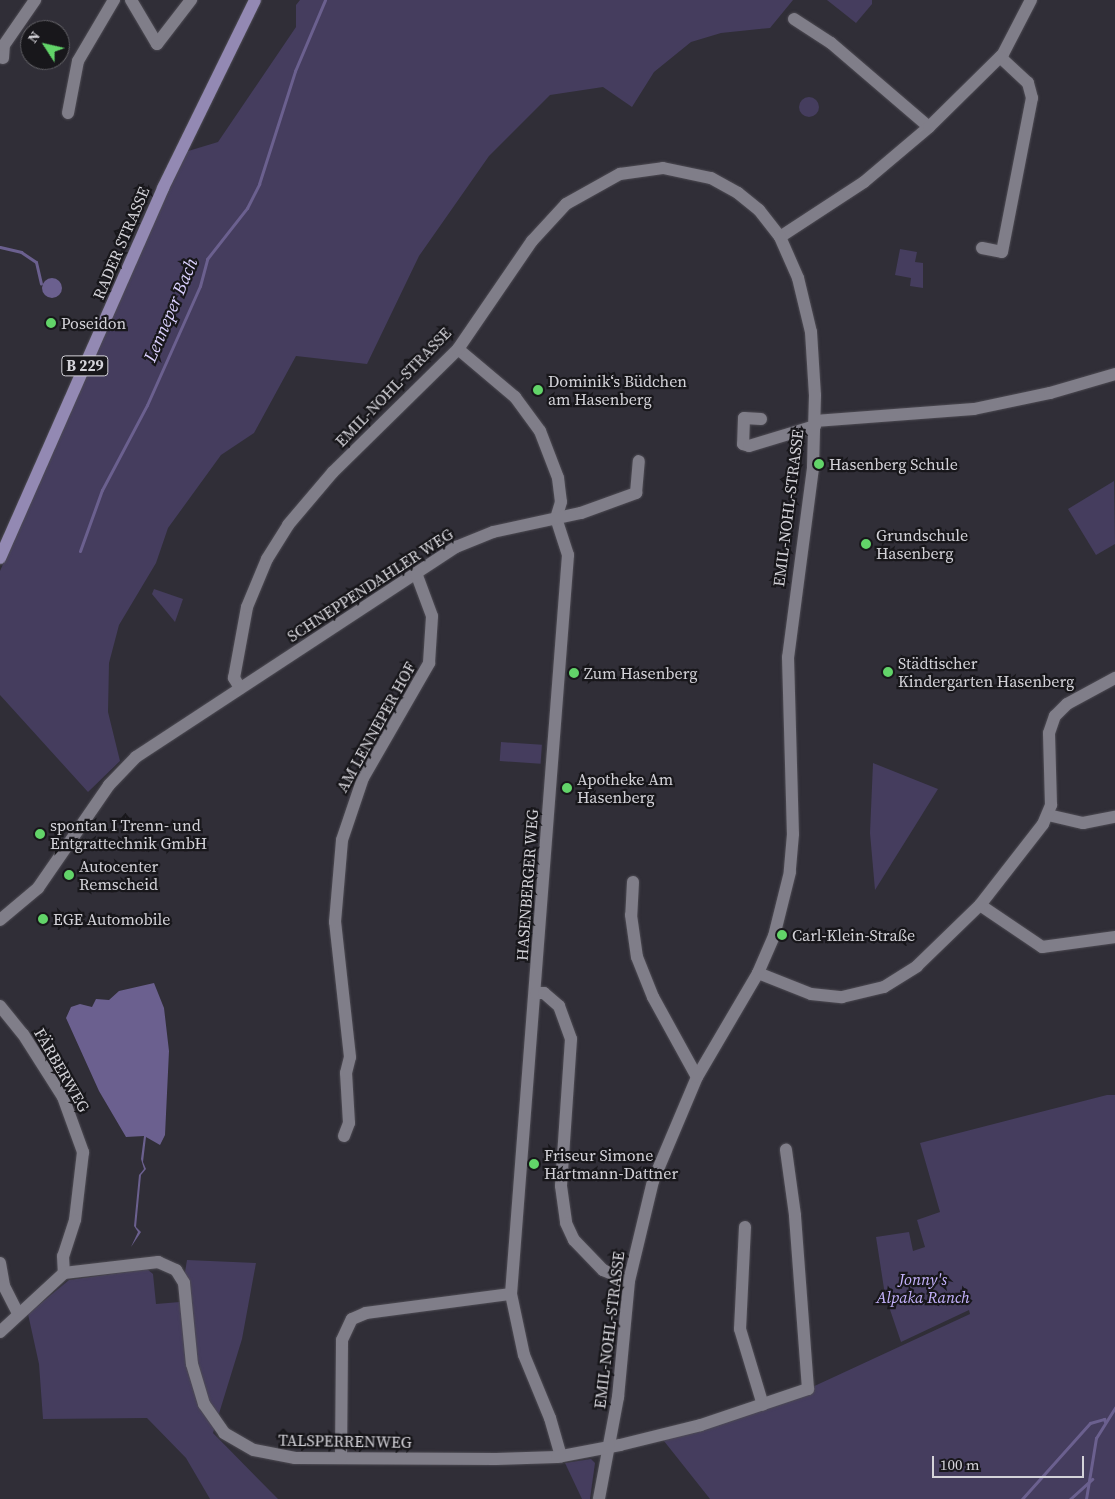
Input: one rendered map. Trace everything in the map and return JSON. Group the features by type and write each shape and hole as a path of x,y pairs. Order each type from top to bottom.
{"main road":[{"name":"RADER STRASSE","path":"0,558 163,188 255,0"}],"street":[{"path":"3,58 4,45 35,0"},
{"path":"68,113 78,61 114,0"},
{"path":"130,0 157,44 191,0"},
{"path":"780,237 864,182 929,127 1000,57 1031,0"},
{"path":"794,19 831,42 929,127"},
{"path":"982,248 1002,252 1032,98 1028,84 1000,57"},
{"name":"EMIL-NOHL-STRASSE","path":"240,688 234,678 241,626 255,584 276,543 300,508 333,472 458,349 554,215 581,193 620,174 663,168 711,178 751,203 780,237 798,278 808,314 815,424 788,657 790,866 780,923 758,973 697,1076 653,1181 629,1281 609,1448 599,1499"},
{"name":"HASENBERGER WEG","path":"458,349 507,389 535,422 558,478 561,502 556,518 568,555 536,993 510,1294 524,1355 550,1418 561,1456"},
{"path":"761,419 744,418 743,444 748,446 815,424 974,408 1050,393 1115,374"},
{"name":"SCHNEPPENDAHLER WEG","path":"0,920 38,888 118,773 240,688 416,573 478,537 556,518 636,493 639,461"},
{"name":"AM LENNEPER HOF","path":"344,1136 349,1123 346,1073 350,1057 335,922 342,840 363,778 429,663 432,616 416,573"},
{"path":"758,973 819,996 842,998 873,991 915,968 980,905 1048,815 1052,722 1066,705 1115,678"},
{"path":"1048,815 1083,824 1115,817"},
{"path":"632,882 631,915 637,957 653,997 697,1076"},
{"path":"980,905 1040,946 1115,937"},
{"path":"536,993 544,993 559,1006 571,1038 561,1186 566,1223 574,1240 603,1270 629,1281"},
{"name":"FÄRBERWEG","path":"0,1006 23,1034 63,1097 83,1152 75,1220 63,1256 64,1274"},
{"name":"TALSPERRENWEG","path":"64,1274 147,1262 171,1266 184,1283 199,1392 218,1427 235,1441 271,1455 341,1458 561,1456 609,1448 701,1425 808,1389 795,1215 786,1150"},
{"path":"745,1227 740,1329 763,1404"},
{"path":"0,1264 4,1286 18,1314"},
{"path":"0,1332 64,1274"},
{"path":"341,1458 342,1340 352,1319 366,1313 510,1294"}],"green space":[{"path":"300,0 793,0 770,28 721,33 691,42 654,72 632,107 603,87 550,95 489,156 419,256 367,364 296,356 254,433 221,455 168,528 156,563 119,625 109,663 108,712 120,761 88,792 0,695 0,571 185,152 218,142 296,27 296,5"},
{"path":"827,0 872,0 872,4 856,23"},
{"path":"809,97 816,100 819,107 816,114 809,117 802,114 799,107 802,100"},
{"path":"900,249 917,252 915,262 923,263 923,288 910,286 911,278 895,275"},
{"path":"1114,481 1115,544 1096,555 1068,509"},
{"path":"154,589 183,599 175,622 152,594"},
{"path":"501,742 542,745 541,764 500,761"},
{"path":"873,763 938,789 875,890 870,833"},
{"name":"Jonny's Alpaka Ranch","path":"1107,1095 1115,1095 1115,1499 710,1499 660,1436 808,1389 970,1314 969,1310 901,1342 885,1295 876,1237 909,1232 913,1251 925,1247 917,1220 940,1212 920,1143"},
{"path":"187,1260 256,1263 242,1339 213,1433 278,1499 210,1499 186,1458 147,1418 43,1419 39,1364 28,1314 69,1280 147,1269 153,1274 156,1304 180,1302"},
{"path":"591,1459 595,1463 590,1499 582,1499 565,1463"}],"shaded area":[{"path":"52,278 59,281 62,288 59,295 52,298 45,295 42,288 45,281"},
{"path":"154,983 164,1008 169,1051 165,1135 160,1145 146,1137 143,1162 146,1169 141,1175 136,1227 141,1232 131,1247 138,1232 134,1226 139,1175 144,1169 141,1159 144,1136 126,1137 99,1091 66,1018 71,1007 80,1004 92,1007 96,999 109,1000 119,991"}],"waterway":[{"name":"Lenneper Bach","path":"80,551 102,490 147,405 200,286 207,259 247,208 259,184 295,71 325,0"},
{"path":"0,247 21,252 36,262 41,283"},
{"path":"1086,1499 1096,1438 1115,1408"},
{"path":"1022,1499 1090,1423 1104,1419 1105,1422"},
{"path":"1070,1499 1092,1479"}],"place":[{"name":"Poseidon","path":"51,323"},
{"name":"Dominik‘s Büdchen am Hasenberg","path":"538,390"},
{"name":"Hasenberg Schule","path":"819,464"},
{"name":"Grundschule Hasenberg","path":"866,544"},
{"name":"Städtischer Kindergarten Hasenberg","path":"888,672"},
{"name":"Zum Hasenberg","path":"574,673"},
{"name":"Apotheke Am Hasenberg","path":"567,788"},
{"name":"spontan I Trenn- und Entgrattechnik GmbH","path":"40,834"},
{"name":"Autocenter Remscheid","path":"69,875"},
{"name":"EGE Automobile","path":"43,919"},
{"name":"Carl-Klein-Straße","path":"782,935"},
{"name":"Friseur Simone Hartmann-Dattner","path":"534,1164"}]}
